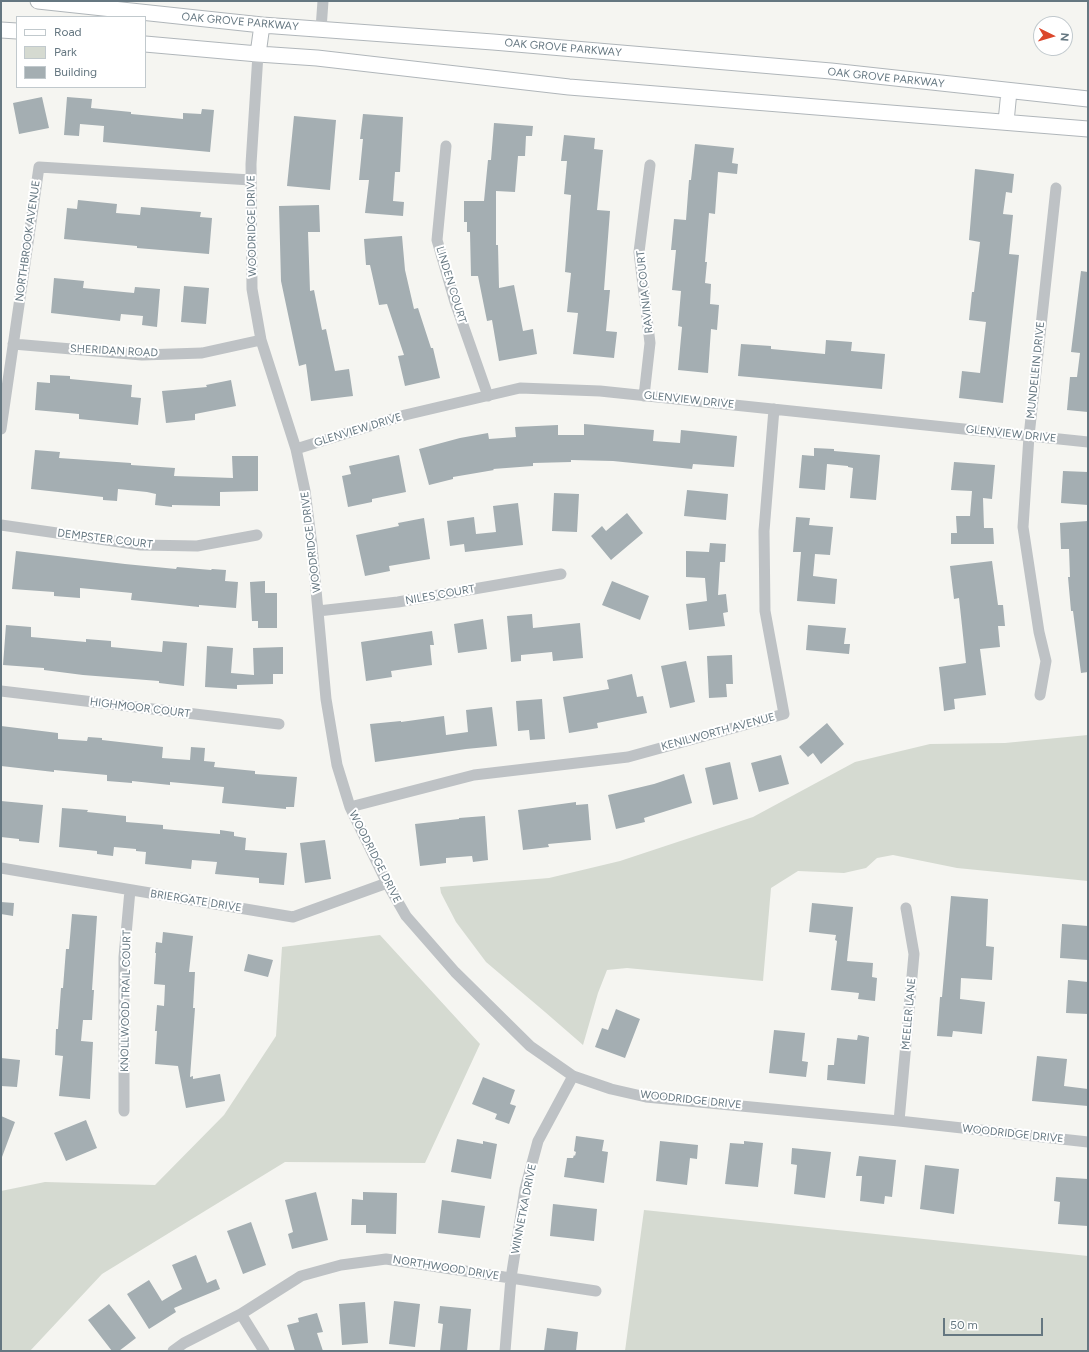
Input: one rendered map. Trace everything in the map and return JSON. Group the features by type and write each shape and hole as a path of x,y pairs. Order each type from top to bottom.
{"main road":[{"name":"OAK GROVE PARKWAY","path":"38,1 262,25 508,43 776,67 1088,99"},
{"path":"258,54 262,25"},
{"path":"1,30 16,31"},
{"path":"146,44 324,59 569,86 1088,129"},
{"path":"1006,122 1009,91"}],"street":[{"path":"321,29 323,1"},
{"name":"WOODRIDGE DRIVE","path":"258,54 251,180 252,288 261,340 296,449 305,491 329,714 337,765 350,807 387,883 406,916 455,972 530,1046 572,1076 611,1089 646,1097 899,1121 1088,1142"},
{"name":"LINDEN COURT","path":"446,146 437,240 455,302 488,396"},
{"name":"RAVINIA COURT","path":"644,396 650,344 639,252 650,165"},
{"name":"NORTHBROOK AVENUE","path":"1,429 39,167 251,180"},
{"name":"MUNDELEIN DRIVE","path":"1040,695 1046,661 1039,632 1023,527 1029,436 1056,188"},
{"name":"SHERIDAN ROAD","path":"13,344 142,355 202,352 261,340"},
{"name":"GLENVIEW DRIVE","path":"296,449 405,415 520,388 644,396 1088,442"},
{"name":"KENILWORTH AVENUE","path":"350,807 474,775 628,757 784,714 765,611 764,531 774,409"},
{"name":"DEMPSTER COURT","path":"1,525 141,545 197,546 257,535"},
{"name":"NILES COURT","path":"318,611 398,602 561,574"},
{"name":"HIGHMOOR COURT","path":"1,691 279,724"},
{"name":"BRIERGATE DRIVE","path":"1,868 293,917 387,883"},
{"name":"KNOLLWOOD TRAIL COURT","path":"124,1111 124,958 130,890"},
{"name":"MEELER LANE","path":"899,1121 914,954 906,908"},
{"name":"WINNETKA DRIVE","path":"505,1351 511,1278 525,1189 538,1140 572,1076"},
{"name":"NORTHWOOD DRIVE","path":"173,1351 184,1343 240,1314 302,1276 341,1265 386,1260 596,1291"},
{"path":"240,1314 264,1351"}],"green space":[{"path":"1088,735 1088,881 957,868 893,855 877,858 866,868 844,873 798,871 771,888 763,981 627,968 607,970 598,993 583,1045 486,962 456,922 441,893 440,887 549,878 620,861 753,817 855,762 930,744 1005,743"},
{"path":"380,935 480,1044 425,1163 285,1162 102,1274 30,1351 1,1351 1,1191 45,1182 155,1185 224,1115 276,1036 282,947"},
{"path":"644,1210 1088,1256 1088,1351 625,1351"}],"building":[{"path":"42,97 49,128 19,134 13,103"},
{"path":"67,97 92,99 91,108 131,112 131,114 183,119 183,113 201,114 202,109 214,110 210,152 103,142 104,126 80,124 79,136 64,135"},
{"path":"363,114 403,117 400,172 395,172 393,201 404,202 403,216 365,213 369,180 359,180 363,139 360,139"},
{"path":"294,116 336,120 330,190 287,186"},
{"path":"494,123 533,126 532,136 526,136 525,156 518,156 515,192 496,191 496,245 498,245 499,288 514,285 523,331 533,329 537,354 499,361 492,320 487,321 478,276 471,276 470,232 467,232 467,222 464,222 464,201 484,201 488,160 491,160"},
{"path":"564,135 595,138 594,149 603,150 597,210 610,211 604,290 610,290 606,331 617,332 614,358 573,354 578,313 567,312 571,273 565,272 571,195 564,194 567,161 561,161"},
{"path":"695,144 734,148 732,163 738,164 737,174 718,172 715,214 709,213 705,283 711,284 710,304 719,305 717,330 711,329 708,373 678,370 682,327 678,326 681,291 672,290 676,250 671,250 674,219 686,220 689,180 691,180"},
{"path":"975,169 1014,174 1012,193 1006,192 1003,214 1013,215 1009,254 1019,255 1003,403 959,398 962,371 980,373 986,322 969,320 980,242 969,240"},
{"path":"78,200 117,204 116,213 140,215 141,207 201,212 200,217 212,218 209,254 137,248 137,246 64,239 67,208 77,209"},
{"path":"319,205 320,232 308,232 310,291 314,290 322,330 326,329 335,371 349,369 353,396 311,401 306,364 299,366 281,281 279,206"},
{"path":"402,236 405,270 414,309 418,308 431,348 433,348 440,378 405,386 398,356 404,355 387,304 379,305 370,265 366,265 364,239"},
{"path":"1081,271 1088,272 1088,412 1067,410 1070,377 1077,377 1080,353 1071,352"},
{"path":"54,278 84,281 83,288 134,293 135,287 160,289 157,327 142,325 143,316 121,314 120,321 51,313"},
{"path":"184,286 209,288 206,324 181,322"},
{"path":"826,340 852,342 851,351 885,354 882,389 738,376 741,344 771,346 771,349 825,354"},
{"path":"50,375 70,376 70,379 132,385 131,397 141,398 138,425 79,419 79,414 35,410 37,382 50,383"},
{"path":"231,380 236,406 195,414 195,420 166,423 162,391 207,387 206,385"},
{"path":"584,424 654,430 653,441 680,443 681,430 737,436 734,467 693,464 692,469 613,461 571,460 571,462 533,463 533,466 493,469 494,470 453,477 453,479 429,485 419,449 460,438 488,433 489,439 516,437 515,427 558,425 558,435 584,435"},
{"path":"814,448 880,455 876,500 850,498 853,468 848,466 827,464 825,490 799,488 802,455 814,456"},
{"path":"35,450 60,452 59,458 131,463 131,465 175,468 174,476 233,478 232,456 258,456 258,491 220,492 220,506 172,505 172,507 155,505 156,494 147,492 118,489 117,501 103,500 103,497 31,489"},
{"path":"399,455 406,492 372,499 372,502 348,507 342,476 351,474 349,466"},
{"path":"954,462 995,465 992,499 983,498 984,528 993,528 994,544 951,544 951,533 957,533 956,516 970,516 972,491 951,490"},
{"path":"1063,471 1088,472 1088,505 1061,503"},
{"path":"687,490 728,494 726,520 684,516"},
{"path":"554,493 579,494 577,532 552,531"},
{"path":"518,503 523,545 465,552 464,544 450,546 447,521 474,517 476,534 496,532 493,506"},
{"path":"627,513 643,533 611,560 591,536 602,526 606,531"},
{"path":"796,517 810,518 809,525 833,527 830,555 815,554 813,576 837,579 835,604 797,601 801,552 793,552"},
{"path":"424,518 430,559 389,566 390,571 365,576 356,535 399,526 398,523"},
{"path":"1088,521 1088,672 1081,673 1073,611 1071,611 1068,577 1070,577 1069,549 1061,549 1060,523"},
{"path":"710,543 726,544 725,562 720,562 718,595 726,594 728,612 723,613 725,626 689,630 686,604 707,601 705,578 686,577 686,551 709,552"},
{"path":"16,551 176,569 177,567 226,570 225,581 238,582 236,608 199,605 199,607 131,600 132,593 80,588 80,598 54,596 54,592 12,589"},
{"path":"992,561 998,605 1003,605 1005,626 998,626 1000,647 980,649 986,695 954,699 955,709 944,711 939,667 966,663 959,598 954,599 950,566"},
{"path":"265,581 265,593 277,593 277,628 258,628 258,621 252,621 250,582"},
{"path":"612,581 649,596 640,620 602,605"},
{"path":"532,614 533,628 580,623 583,658 553,661 552,652 521,655 521,661 511,662 507,616"},
{"path":"483,619 487,649 458,653 454,624"},
{"path":"6,625 31,627 31,637 86,642 86,639 111,641 111,647 162,652 163,641 187,643 184,686 159,683 159,681 83,675 44,670 44,668 3,665"},
{"path":"808,625 846,628 844,644 850,644 849,654 806,650"},
{"path":"432,631 434,645 430,645 432,665 391,671 392,677 366,681 361,642"},
{"path":"207,646 233,648 231,673 254,675 253,648 283,647 283,674 273,674 273,684 237,685 237,689 205,687"},
{"path":"732,655 733,684 726,684 727,697 709,698 707,656"},
{"path":"686,661 695,702 670,708 661,666"},
{"path":"632,674 637,697 643,696 647,713 597,723 598,728 569,733 563,697 609,689 607,680"},
{"path":"542,699 545,739 530,740 529,730 518,731 516,701"},
{"path":"492,707 497,746 375,762 370,724 401,722 444,716 446,735 468,732 466,710"},
{"path":"827,723 844,744 821,764 813,753 808,757 799,747"},
{"path":"1,726 58,733 58,739 87,741 88,737 102,738 102,740 163,747 162,758 190,760 191,747 205,748 204,761 215,762 214,767 255,771 255,774 297,777 294,807 286,807 286,809 222,803 224,787 170,782 170,785 132,781 132,783 107,781 107,775 54,770 54,772 1,766"},
{"path":"781,755 789,784 759,792 751,763"},
{"path":"730,762 738,799 713,805 705,768"},
{"path":"684,774 692,803 644,818 645,822 616,829 608,795 654,784"},
{"path":"1,801 43,805 39,843 1,837"},
{"path":"576,802 576,805 588,804 591,840 548,844 549,847 523,850 518,810"},
{"path":"62,808 88,810 87,812 126,816 126,822 163,825 163,829 220,834 220,830 234,832 234,836 246,838 245,850 287,853 284,885 259,883 259,878 215,874 217,862 192,860 191,869 145,864 146,852 136,851 136,849 114,847 113,856 97,854 97,851 59,847"},
{"path":"485,816 488,860 473,862 472,856 446,858 446,863 420,866 415,824"},
{"path":"325,840 331,879 305,883 300,843"},
{"path":"951,896 988,899 986,946 994,947 992,980 961,978 960,999 985,1002 982,1034 953,1031 952,1037 937,1036"},
{"path":"1,902 14,903 13,916 1,914"},
{"path":"812,903 853,907 847,961 873,963 872,977 877,978 875,1001 858,999 859,993 831,990 837,941 835,940 836,935 809,932"},
{"path":"72,914 97,916 92,990 94,990 92,1020 83,1020 81,1041 93,1042 90,1099 59,1096 63,1056 55,1055 56,1029 58,1029 61,988 63,988 66,949 69,949"},
{"path":"1062,924 1088,926 1088,960 1060,958"},
{"path":"163,932 193,936 189,972 195,972 193,1008 195,1008 190,1077 193,1076 193,1079 220,1074 225,1101 186,1108 178,1066 155,1064 157,1005 164,1006 165,985 154,984 155,953 156,942 162,943"},
{"path":"248,954 273,960 268,977 244,971"},
{"path":"1068,980 1088,982 1088,1014 1066,1013"},
{"path":"616,1009 640,1019 625,1058 595,1047 602,1028 608,1030"},
{"path":"774,1030 805,1033 802,1061 808,1062 806,1077 769,1073"},
{"path":"858,1035 869,1037 865,1084 827,1080 828,1065 834,1065 837,1038 857,1040"},
{"path":"1037,1056 1067,1059 1064,1086 1088,1089 1088,1106 1032,1101"},
{"path":"1,1058 20,1060 17,1087 1,1086"},
{"path":"483,1077 515,1090 510,1104 516,1106 509,1124 495,1119 497,1114 472,1104"},
{"path":"1,1116 15,1122 2,1157 1,1157"},
{"path":"86,1120 97,1148 66,1161 54,1133"},
{"path":"576,1136 604,1140 602,1151 608,1152 604,1183 564,1177 567,1158 573,1158 574,1155 575,1156 576,1152 574,1151"},
{"path":"457,1139 483,1144 483,1141 497,1144 491,1179 451,1172"},
{"path":"660,1141 698,1145 697,1159 690,1158 687,1185 656,1181"},
{"path":"744,1141 763,1143 758,1187 725,1184 730,1143 744,1144"},
{"path":"792,1148 831,1152 825,1198 794,1194 797,1165 791,1164"},
{"path":"859,1156 896,1160 892,1197 885,1196 884,1204 860,1201 862,1176 856,1176"},
{"path":"925,1165 959,1169 954,1214 920,1209"},
{"path":"1056,1177 1088,1179 1088,1226 1058,1224 1060,1202 1054,1201"},
{"path":"316,1192 328,1240 292,1249 288,1234 293,1232 285,1200"},
{"path":"363,1192 397,1193 396,1234 366,1233 366,1225 351,1225 352,1199 363,1200"},
{"path":"442,1200 485,1206 480,1238 438,1233"},
{"path":"553,1204 597,1209 594,1241 550,1236"},
{"path":"251,1222 266,1265 243,1274 227,1231"},
{"path":"196,1255 207,1283 216,1279 220,1289 174,1308 176,1312 149,1329 127,1294 149,1280 162,1301 182,1289 172,1265"},
{"path":"394,1301 420,1304 415,1347 389,1344"},
{"path":"365,1302 368,1343 342,1345 339,1304"},
{"path":"109,1304 136,1338 119,1351 112,1351 88,1320"},
{"path":"440,1306 471,1309 467,1351 440,1351 443,1324 438,1323"},
{"path":"317,1313 323,1332 317,1333 323,1351 295,1351 287,1325 299,1322 298,1318"},
{"path":"547,1328 578,1332 576,1351 544,1351"}]}
